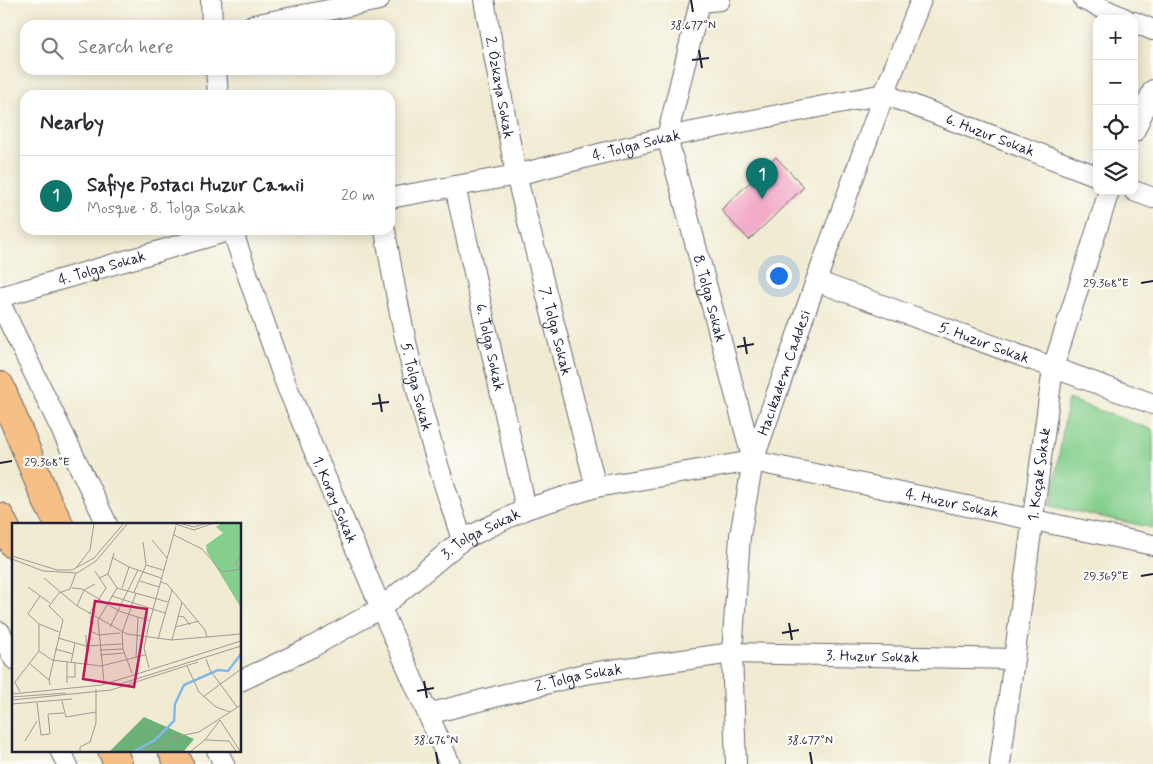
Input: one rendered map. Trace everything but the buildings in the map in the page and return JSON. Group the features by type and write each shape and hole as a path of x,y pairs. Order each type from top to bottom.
{"highway":[{"path":"0,386 47,501 58,523"},
{"path":"0,517 12,542"},
{"path":"113,752 118,764"},
{"path":"173,752 179,764"}],"street":[{"path":"211,0 212,20"},
{"path":"278,20 379,0"},
{"name":"2. Özkaya Sokak","path":"484,0 516,175"},
{"name":"Hacıkadem Caddesi","path":"736,764 732,654 740,536 753,462 884,94 921,0"},
{"path":"1084,0 1117,15"},
{"path":"667,137 710,1"},
{"path":"1138,24 1153,30"},
{"path":"216,75 218,90"},
{"path":"1138,123 1153,90"},
{"name":"4. Tolga Sokak","path":"395,197 516,175 667,137 884,94"},
{"name":"6. Huzur Sokak","path":"884,94 1093,174"},
{"name":"8. Tolga Sokak","path":"667,137 753,462"},
{"name":"7. Tolga Sokak","path":"516,175 596,487"},
{"name":"6. Tolga Sokak","path":"454,186 526,509"},
{"path":"1138,192 1153,198"},
{"name":"1. Koçak Sokak","path":"1000,764 1031,519 1053,368 1108,195"},
{"name":"4. Tolga Sokak","path":"0,297 215,235"},
{"name":"1. Koray Sokak","path":"234,235 285,382 450,764"},
{"name":"5. Tolga Sokak","path":"386,235 395,295 412,368 429,435 462,540"},
{"name":"5. Huzur Sokak","path":"816,281 1153,404"},
{"path":"0,303 107,523"},
{"name":"3. Tolga Sokak","path":"241,681 312,647 381,608 462,540 526,509 596,487 753,462"},
{"name":"4. Huzur Sokak","path":"753,462 1153,545"},
{"path":"0,632 12,655"},
{"name":"3. Huzur Sokak","path":"732,654 1013,659"},
{"name":"2. Tolga Sokak","path":"428,714 584,674 732,654"},
{"path":"61,752 67,764"},
{"path":"218,752 224,764"}],"green space":[{"path":"1068,399 1153,430 1153,528 1051,506"}],"place":[{"name":"Safiye Postacı Huzur Camii","path":"762,199"}]}
